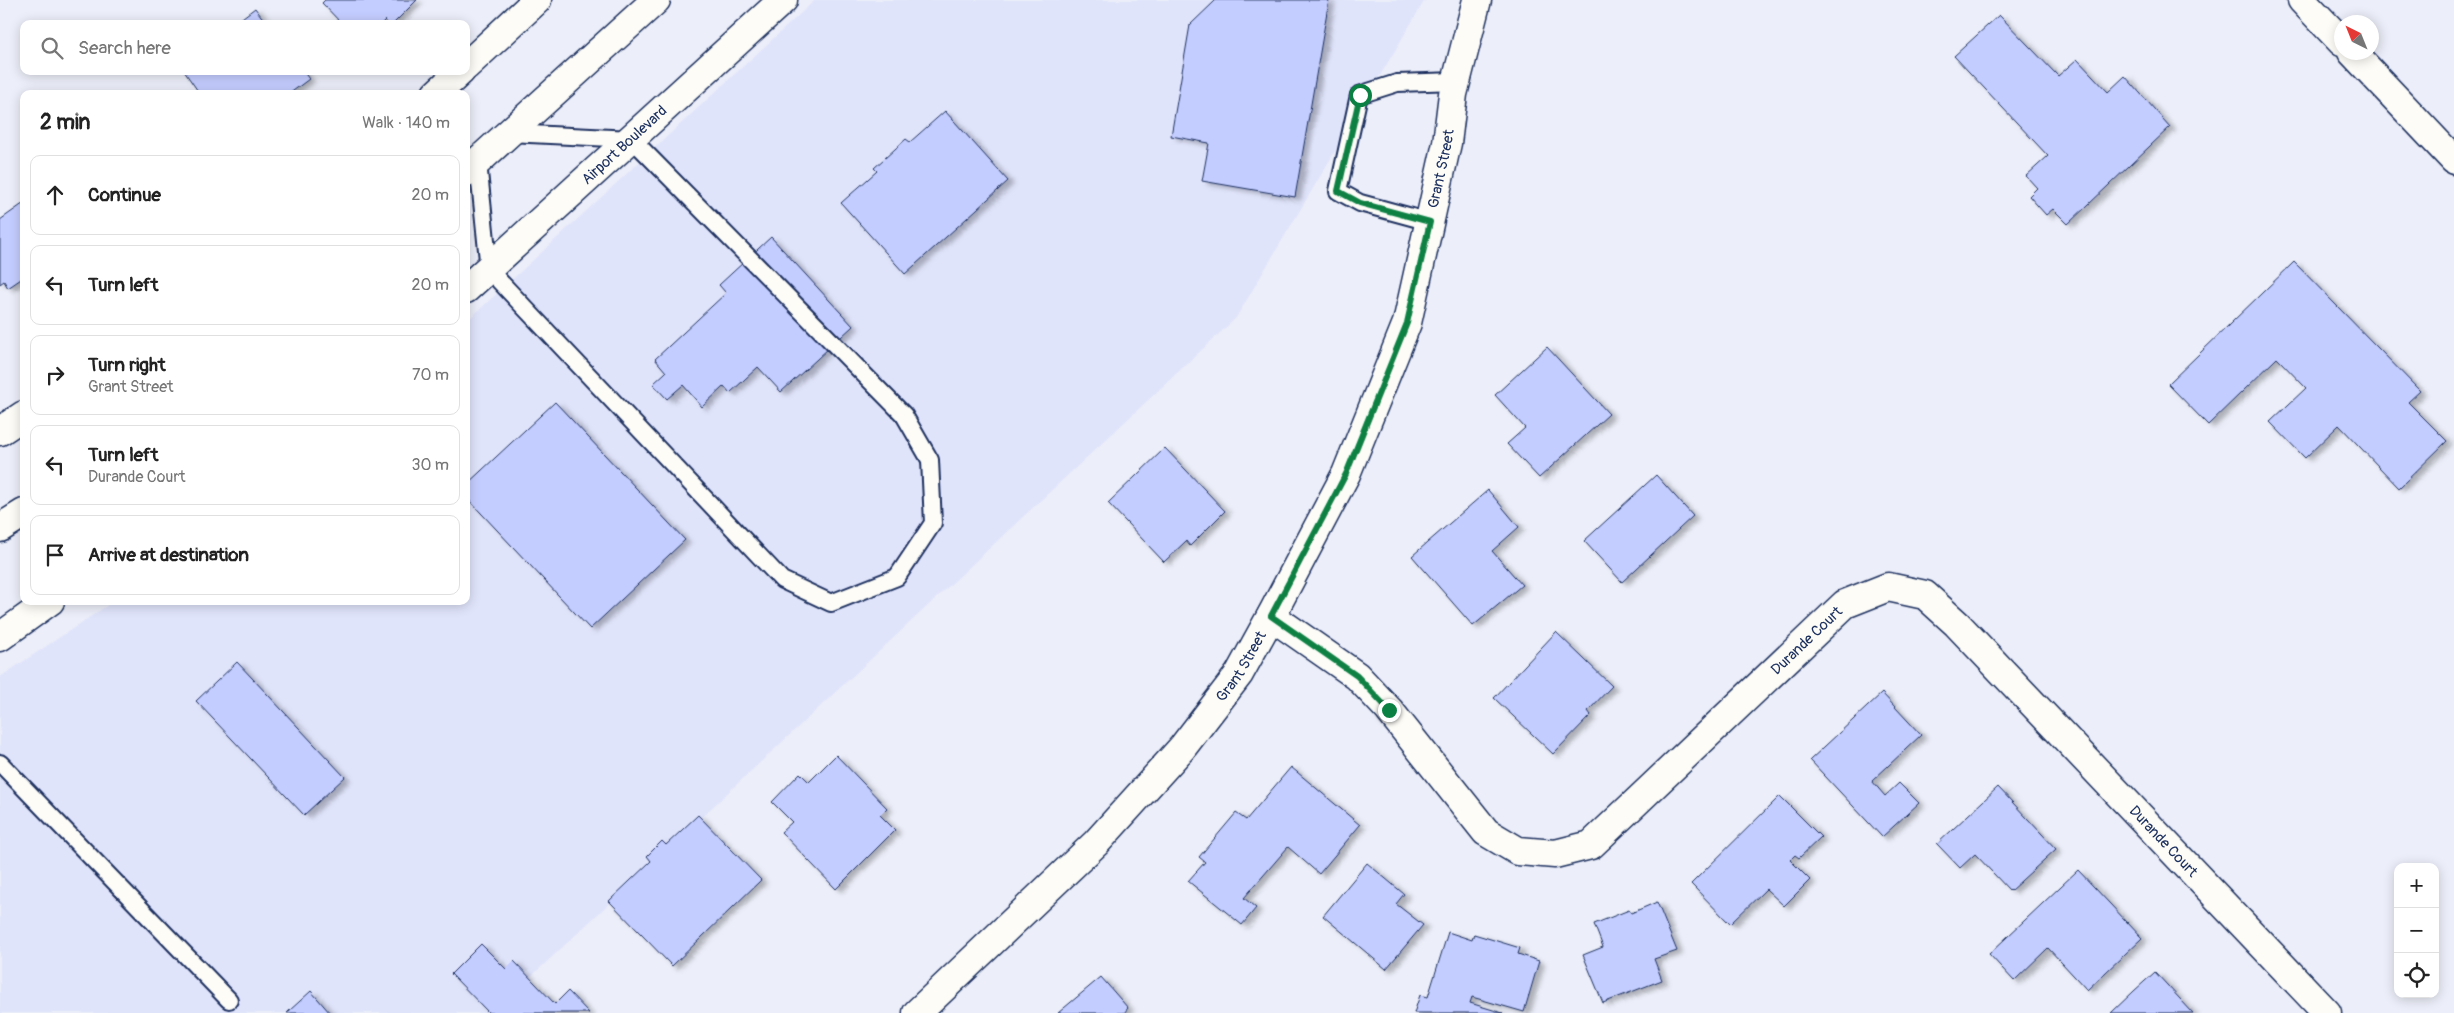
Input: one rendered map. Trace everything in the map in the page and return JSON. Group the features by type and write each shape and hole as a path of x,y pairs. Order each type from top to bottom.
{"street":[{"path":"470,62 537,0"},
{"path":"472,167 656,0"},
{"name":"Airport Boulevard","path":"470,286 783,0"},
{"path":"1455,0 1462,54"},
{"name":"Grant Street","path":"925,1009 1096,843 1182,748 1238,674 1271,616 1346,474 1407,323 1447,143 1456,81 1477,0"},
{"path":"2302,0 2334,34"},
{"path":"2360,60 2454,160"},
{"path":"440,90 457,75"},
{"path":"0,431 20,418"},
{"path":"0,528 20,516"},
{"name":"Durande Court","path":"1271,616 1357,676 1389,710 1486,832 1518,851 1555,854 1591,845 1845,604 1888,587 1925,596 1964,631 2327,1013"},
{"path":"0,637 44,605"}],"lane":[{"path":"1430,222 1360,203 1338,191 1360,95 1398,83 1456,81"},
{"path":"472,167 489,270 782,580 831,603 898,577 933,523 930,460 904,414 632,139 509,133"},
{"path":"0,763 229,1000"}],"shaded area":[{"path":"815,0 1425,0 1236,318 492,1013 0,1013 0,677 108,605 470,605 470,318"}],"building":[{"path":"325,0 417,0 397,20 338,20 322,3"},
{"path":"1216,0 1329,0 1295,197 1202,181 1209,143 1171,136 1190,25"},
{"path":"255,8 264,20 239,20"},
{"path":"1999,15 2058,76 2077,59 2108,92 2125,76 2170,127 2068,224 2053,209 2046,215 2029,196 2037,188 2026,176 2048,156 1954,56"},
{"path":"187,75 306,75 309,79 294,90 197,90"},
{"path":"945,111 1008,181 905,274 841,203 877,171 874,168 906,139 910,142"},
{"path":"20,206 20,280 8,288 4,281 0,284 0,220"},
{"path":"771,237 853,326 781,392 758,367 730,393 724,386 702,407 683,385 667,399 653,384 666,372 655,359 726,293 719,285"},
{"path":"2294,262 2420,391 2408,402 2447,441 2399,488 2339,425 2305,458 2270,422 2306,388 2277,358 2208,425 2168,384"},
{"path":"1547,347 1609,414 1539,478 1507,444 1525,428 1495,395"},
{"path":"555,402 685,540 590,629 470,501 470,481"},
{"path":"1165,448 1225,511 1190,546 1186,541 1164,562 1108,503"},
{"path":"1656,475 1693,516 1622,582 1584,541"},
{"path":"1488,490 1519,527 1492,551 1522,585 1473,626 1412,556"},
{"path":"1556,632 1612,686 1588,711 1591,715 1553,754 1494,698"},
{"path":"237,662 345,777 304,815 196,701"},
{"path":"1882,693 1921,735 1872,781 1885,796 1899,783 1919,803 1882,837 1810,760"},
{"path":"836,755 887,808 880,815 895,830 836,889 781,832 792,822 772,802 800,773 809,782"},
{"path":"1291,767 1360,825 1319,874 1288,847 1244,898 1256,908 1242,925 1188,881 1205,862 1199,857 1236,813 1246,820"},
{"path":"1998,787 2056,849 2010,891 1975,854 1960,868 1937,844"},
{"path":"1780,796 1821,837 1799,858 1795,855 1790,860 1810,880 1784,906 1766,889 1730,924 1691,884"},
{"path":"698,815 761,880 672,966 609,901 651,861 647,856 662,841 666,845"},
{"path":"1367,863 1404,894 1396,904 1423,925 1386,969 1323,916"},
{"path":"2078,870 2142,938 2087,990 2048,948 2014,981 1989,954"},
{"path":"1657,902 1677,951 1654,959 1662,980 1603,1003 1583,955 1603,947 1594,924 1629,910 1631,913"},
{"path":"1448,932 1472,940 1474,934 1520,948 1518,954 1539,961 1524,1012 1472,997 1470,1003 1503,1013 1414,1013 1420,995 1428,997"},
{"path":"481,944 506,969 514,961 555,1004 568,991 589,1013 489,1013 451,974"},
{"path":"2155,972 2193,1013 2111,1013 2134,991"},
{"path":"1101,977 1128,1008 1124,1013 1058,1013"},
{"path":"311,991 330,1013 287,1013 289,1011"}],"route":[{"path":"1360,95 1338,191 1360,203 1430,222 1407,323 1346,474 1271,616 1357,676 1389,710"}]}
